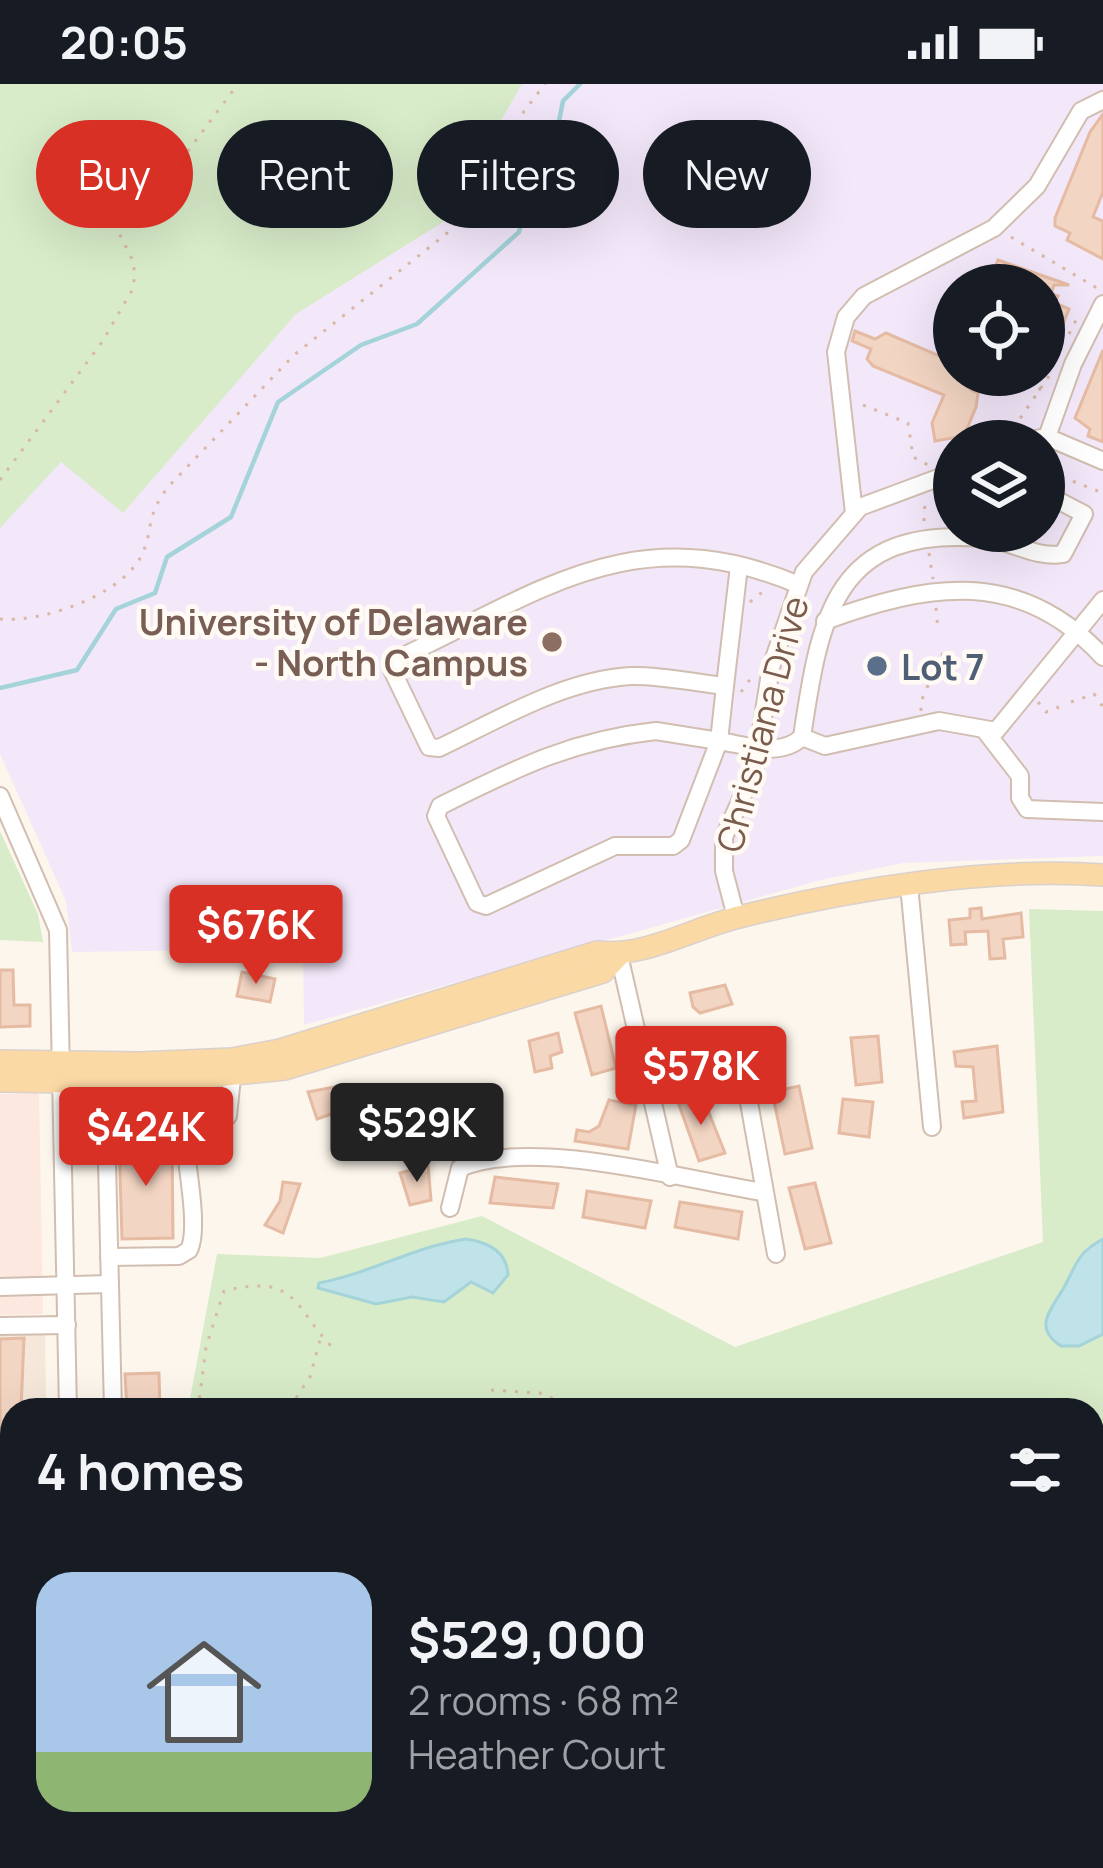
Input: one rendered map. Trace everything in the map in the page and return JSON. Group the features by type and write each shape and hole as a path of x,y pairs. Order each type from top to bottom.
{"main road":[{"path":"0,1081 232,1059 280,1050 598,952 619,955 736,917 909,885 1103,875"},
{"path":"0,1061 62,1072 232,1077 285,1070 603,972 619,955"}],"street":[{"path":"854,513 838,381 840,333 864,296 994,228 1037,186 1081,111 1103,100"},
{"path":"1053,420 1099,296"},
{"path":"1065,444 1103,460"},
{"name":"Christiana Drive","path":"736,917 724,872 724,837 760,747 771,667 799,585 821,546 854,513 933,476"},
{"path":"1065,504 1084,514 1065,550"},
{"path":"739,566 719,741 681,840 673,846 615,846 486,906 477,903 436,816 440,806 537,759 599,737 656,731 719,741 760,747 784,748 802,736 825,621 843,582 871,555 892,545 933,541"},
{"path":"724,686 632,676 593,683 549,695 440,748 429,747 392,670 395,660 560,580 614,560 661,556 739,566 799,585"},
{"path":"825,621 890,597 975,589 1003,594 1078,630 1103,657"},
{"path":"802,736 825,746 939,722 996,731 1103,600"},
{"path":"986,733 1020,776 1020,798 1027,809 1103,812"},
{"path":"0,796 5,821 58,930 68,1398"},
{"path":"909,885 932,1127"},
{"path":"619,955 670,1178"},
{"path":"113,1398 106,1121 228,1117 232,1077"},
{"path":"745,1080 776,1254"},
{"path":"110,1256 179,1256 194,1241 184,1173 183,1118"},
{"path":"450,1208 460,1168 490,1155 532,1155 763,1192"},
{"path":"0,1287 110,1284"},
{"path":"0,1326 67,1325"}],"path":[{"path":"0,480 102,342 134,287 134,263 115,223 158,191 238,84"},
{"path":"0,619 53,615 122,583 143,552 151,507 262,384 451,230 509,130 545,84"},
{"path":"994,228 1099,296"},
{"path":"1065,348 1103,287"},
{"path":"1020,420 1039,396"},
{"path":"862,405 908,423 913,457 933,468"},
{"path":"1065,478 1103,493"},
{"path":"925,529 924,506 933,488"},
{"path":"928,546 933,581"},
{"path":"744,606 773,584"},
{"path":"936,597 938,630"},
{"path":"921,713 921,694 942,664 942,646"},
{"path":"731,705 760,664"},
{"path":"1071,702 1094,694 1103,707"},
{"path":"200,1398 206,1347 224,1291 288,1293 304,1304 331,1346"},
{"path":"296,1398 310,1377 321,1335"},
{"path":"490,1390 551,1398"}],"shaded area":[{"name":"University of Delaware - North Campus","path":"0,84 1103,84 1103,856 903,863 821,880 304,1025 303,949 72,952 66,901 0,754"},
{"path":"39,1093 43,1314 0,1315 0,1094"},
{"path":"45,1316 46,1398 0,1398 0,1317"}],"green space":[{"path":"0,84 522,84 501,120 417,120 417,228 433,228 296,314 123,513 61,462 0,528"},
{"path":"0,831 38,914 43,942 0,940"},
{"path":"1029,909 1103,911 1103,1398 190,1398 217,1254 320,1258 482,1216 735,1347 1043,1242"}],"water":[{"path":"466,1239 488,1245 504,1260 508,1275 493,1293 471,1282 444,1302 412,1297 376,1304 318,1288 319,1283"},
{"path":"1103,1239 1103,1334 1079,1346 1061,1346 1048,1333 1049,1312 1082,1255"}],"building":[{"path":"1103,114 1103,192 1093,217 1103,221 1103,259 1067,240 1070,233 1055,226 1055,218 1090,132"},
{"path":"855,331 875,339 886,333 933,353 933,391 873,366 867,359 871,349 852,341"},
{"path":"1103,350 1103,442 1088,436 1090,429 1075,418"},
{"path":"944,396 978,396 971,420 933,420"},
{"path":"981,908 982,919 1021,913 1023,937 1003,939 1005,958 990,959 988,931 965,932 966,944 951,945 949,920 970,918 970,909"},
{"path":"0,970 13,970 14,1005 30,1005 30,1026 0,1027"},
{"path":"242,972 275,979 270,1002 237,996"},
{"path":"725,985 732,1004 700,1013 693,1007 690,993"},
{"path":"601,1006 616,1068 592,1075 575,1013"},
{"path":"558,1033 562,1052 550,1056 552,1068 535,1072 529,1041"},
{"path":"878,1036 882,1082 856,1085 851,1038"},
{"path":"997,1046 1003,1112 964,1118 962,1102 976,1101 973,1067 956,1066 954,1052"},
{"path":"340,1086 352,1107 317,1119 308,1092"},
{"path":"799,1086 812,1148 785,1154 772,1092"},
{"path":"701,1093 725,1153 699,1161 678,1102"},
{"path":"843,1099 873,1102 869,1137 839,1133"},
{"path":"609,1100 636,1105 628,1149 575,1141 577,1130 589,1132 599,1126"},
{"path":"119,1141 172,1141 173,1238 122,1239"},
{"path":"428,1165 431,1200 410,1205 400,1173"},
{"path":"495,1177 558,1184 553,1208 490,1203"},
{"path":"283,1182 300,1184 283,1233 265,1225 280,1201"},
{"path":"815,1183 831,1243 805,1249 789,1188"},
{"path":"587,1191 651,1201 645,1228 583,1217"},
{"path":"680,1202 742,1212 738,1239 675,1227"},
{"path":"24,1338 22,1398 0,1398 0,1339"},
{"path":"159,1373 160,1398 126,1398 125,1374"}],"waterway":[{"path":"0,688 77,670 116,609 155,593 167,557 231,517 278,402 361,345 417,324 519,232 534,177 556,136 563,101 580,84"}],"place":[{"name":"University of Delaware - North Campus","path":"552,642"},
{"name":"Lot 7","path":"877,666"}]}
